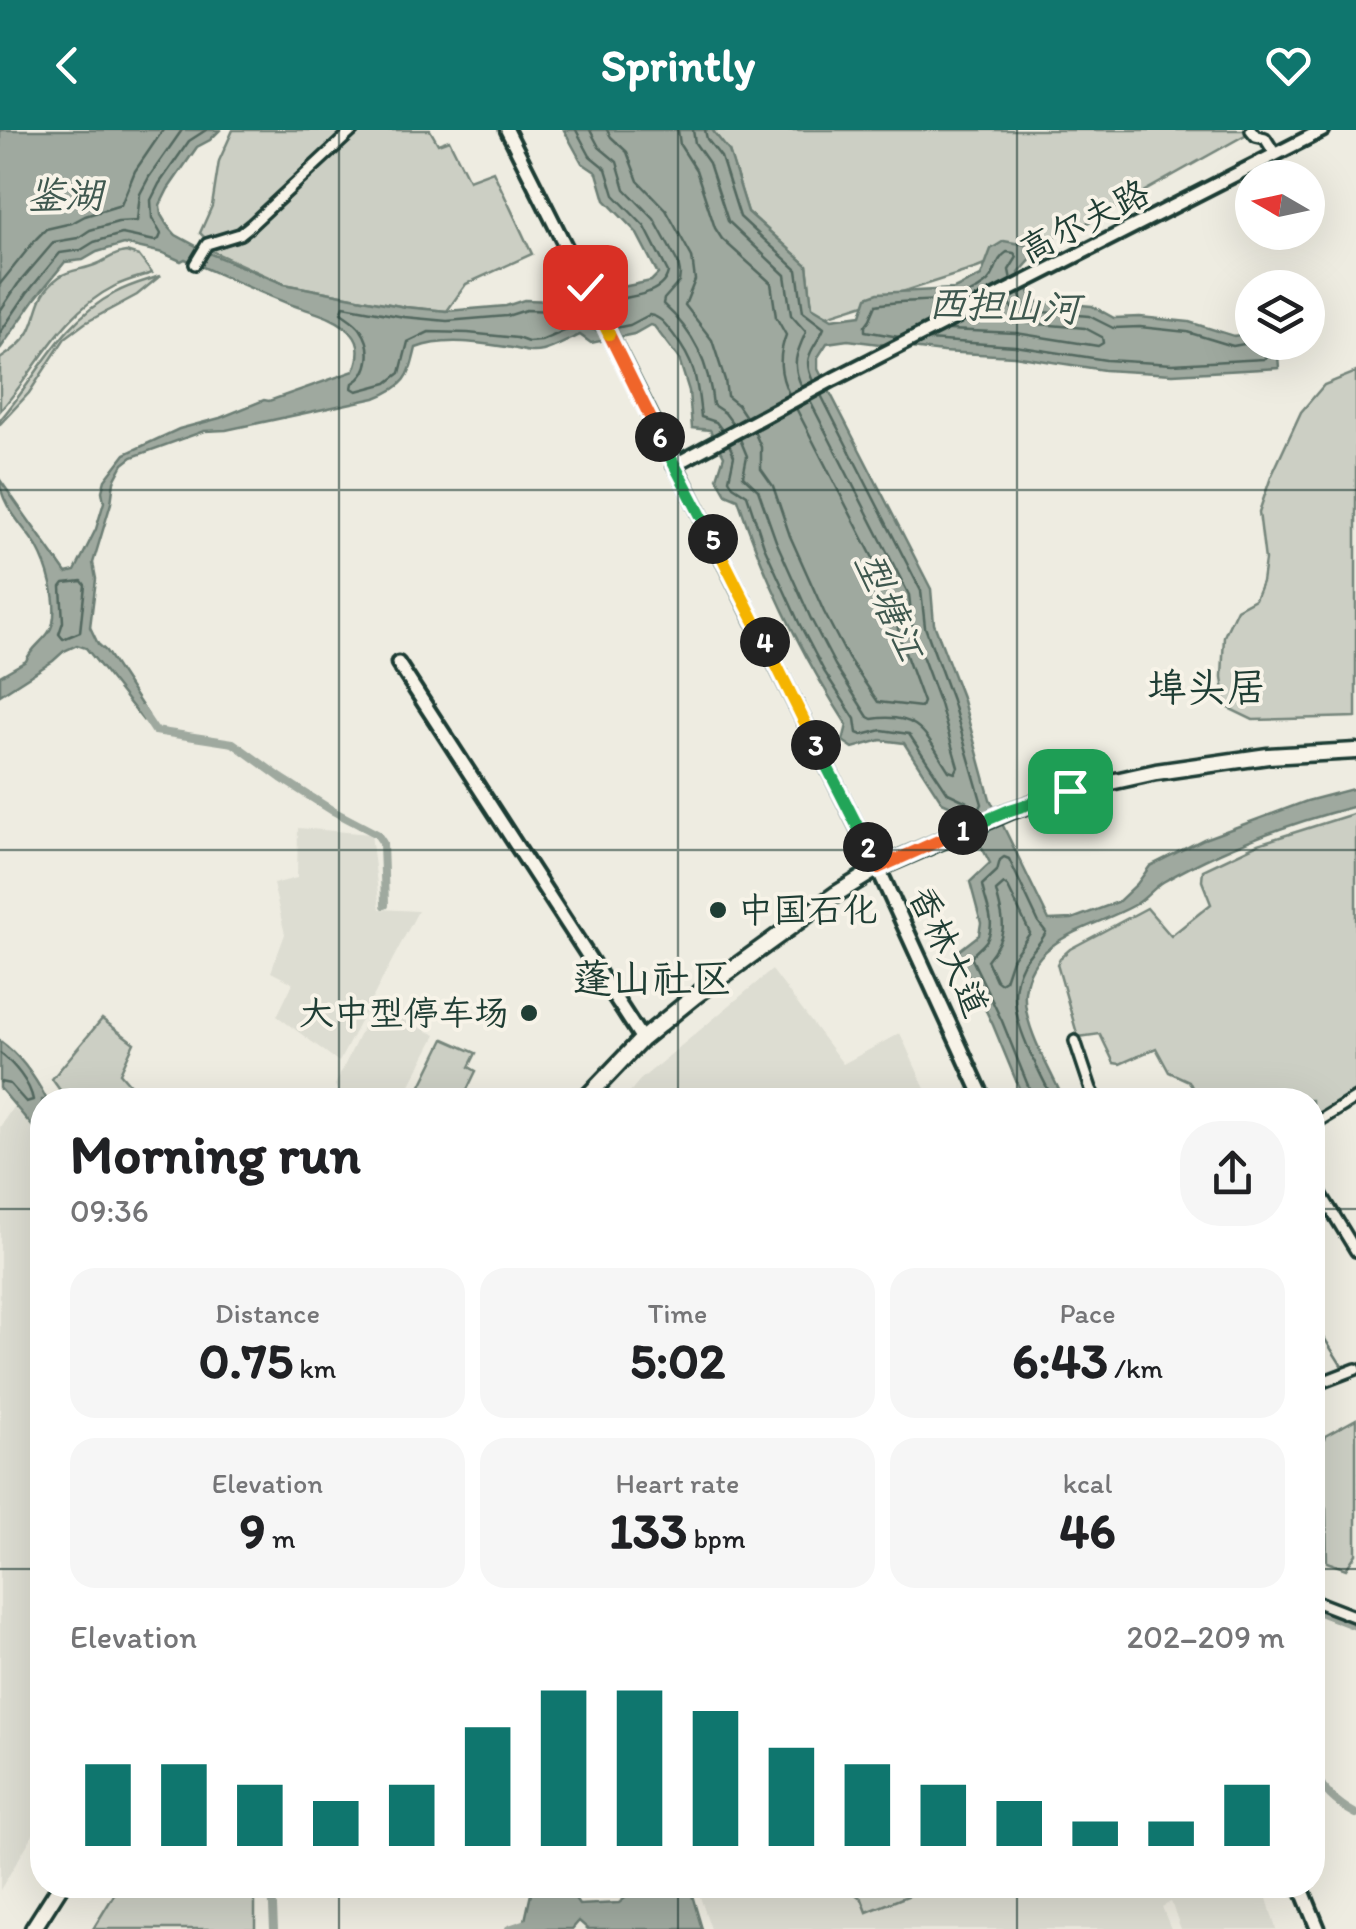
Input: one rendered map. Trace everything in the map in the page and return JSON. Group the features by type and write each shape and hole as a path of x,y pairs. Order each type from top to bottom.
{"main road":[{"path":"595,1088 642,1039 695,996 836,894 878,868 961,831 1070,791 1156,772 1268,756 1356,750"},
{"name":"香林大道","path":"878,868 979,1088"},
{"path":"33,1929 53,1898"},
{"path":"1305,1898 1318,1929"}],"street":[{"path":"195,264 207,244 240,234 352,130"},
{"name":"香林大道","path":"507,130 878,868"},
{"path":"1251,130 1256,136 1264,134 1276,154"},
{"name":"高尔夫路","path":"674,465 834,378 1323,130"},
{"path":"398,662 642,1039"},
{"path":"1075,1041 1091,1088"},
{"path":"1325,1117 1356,1098"},
{"path":"1325,1201 1356,1252"},
{"path":"1325,1381 1356,1370"},
{"path":"1325,1605 1356,1617"}],"shaded area":[{"path":"233,130 349,130 242,230 207,240 200,233 212,206 219,161"},
{"path":"360,130 430,130 438,144 449,140 469,180 493,171 532,254 466,284 447,311 284,284 207,249 209,245 244,238"},
{"path":"712,130 1254,130 1089,222 977,268 827,316 812,308 807,265 748,212 729,152"},
{"path":"126,252 139,256 152,273 115,286 80,311 51,342 0,411 0,359 26,336 46,290 63,274"},
{"path":"160,276 137,295 65,338 29,393 0,424 51,351 80,318 120,290"},
{"path":"1356,372 1356,717 1253,720 1226,707 1222,677 1224,636 1237,609 1255,599 1262,582 1265,560 1259,512 1301,412 1324,385"},
{"path":"1356,813 1356,1094 1325,1113 1325,1088 1192,1088 1189,1081 1169,1072 1156,1048 1114,1063 1100,1034 1078,1037 1057,964 1070,949 1147,908 1171,936 1211,904 1202,881 1203,870 1258,844"},
{"path":"298,828 371,834 380,909 418,911 339,1062 277,1016 293,983 271,972 285,934 273,884 297,878"},
{"path":"772,970 843,1064 900,1033 925,1088 633,1088"},
{"path":"381,1010 436,1035 408,1088 336,1088 369,1015"},
{"path":"102,1019 134,1043 120,1073 133,1088 58,1088 52,1079"},
{"path":"444,1039 476,1053 469,1067 476,1071 468,1088 420,1088"},
{"path":"13,1107 30,1123 30,1840 0,1890 0,1127"},
{"path":"1356,1419 1356,1554 1346,1569 1327,1562 1325,1436"},
{"path":"112,1898 255,1898 255,1929 93,1929"},
{"path":"700,1898 1267,1898 1276,1929 1181,1929 1171,1902 1162,1907 1171,1929 711,1929"},
{"path":"861,1898 902,1898 867,1912"}],"water":[{"path":"0,130 220,130 197,147 160,205 161,215 176,235 284,284 405,307 447,311 506,306 524,300 556,301 651,281 658,274 636,232 605,200 597,173 582,163 564,130 712,130 729,151 748,212 807,265 812,307 832,319 861,315 867,297 878,293 954,289 981,276 991,249 1004,241 1026,245 1034,256 1019,273 1034,301 1092,306 1114,318 1189,322 1235,336 1235,360 1278,360 1279,368 1173,374 1104,370 1014,356 848,340 827,343 818,357 818,369 931,589 934,624 962,697 990,799 1049,920 1072,919 1118,902 1150,866 1204,839 1307,801 1356,788 1356,806 1281,829 1209,858 1163,882 1133,906 1051,946 1030,973 1025,1005 1038,1047 1058,1088 1019,1088 957,952 979,935 981,923 970,882 990,863 963,811 942,802 904,743 881,740 853,748 843,741 847,725 785,616 738,499 726,494 717,478 724,456 710,430 692,428 689,391 679,359 654,326 591,343 580,335 539,352 463,342 427,345 416,348 400,385 375,398 226,430 204,431 132,457 114,481 93,563 96,579 90,627 148,715 143,720 86,648 77,645 0,695 0,676 26,661 51,629 54,614 45,564 8,507 0,480 66,573 75,571 96,529 105,480 125,454 179,429 354,371 357,343 346,328 331,318 185,259 124,244 83,260 65,262 0,349"},
{"path":"0,1041 15,1053 41,1088 30,1088 30,1123 0,1088"},
{"path":"530,1898 574,1898 579,1905 619,1903 625,1898 693,1898 702,1929 588,1929 579,1921 572,1929 523,1929"}],"waterway":[{"path":"141,710 155,731 233,743 333,811 377,834 383,843 385,905"},
{"path":"1325,1339 1346,1368"},
{"path":"1325,1611 1356,1623"},
{"name":"型塘江","path":"1325,1789 1356,1814"},
{"path":"273,1898 274,1929"},
{"path":"509,1929 533,1921"}],"place":[{"name":"中国石化","path":"718,910"},
{"name":"大中型停车场","path":"529,1013"}],"district":[{"name":"埠头居","path":"1207,687"},
{"name":"蓬山社区","path":"652,978"}],"route":[{"path":"585,287 878,868 1010,810 1070,791"}],"water label":[{"name":"鉴湖","path":"65,195"},
{"name":"西担山河","path":"1004,306"}]}
